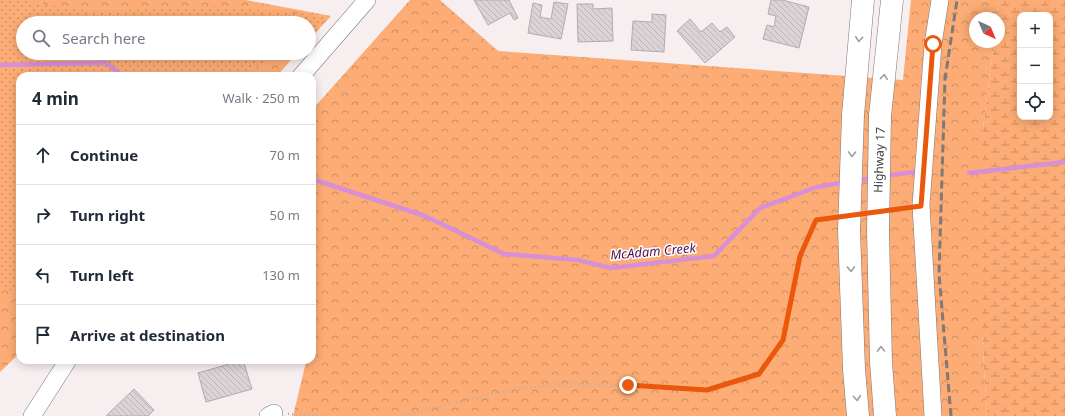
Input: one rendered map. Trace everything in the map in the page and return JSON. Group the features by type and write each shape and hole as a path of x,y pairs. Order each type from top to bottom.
{"highway":[{"path":"858,416 844,223 863,0"},
{"name":"Highway 17","path":"886,416 881,362 878,231 880,116 892,0"}],"street":[{"path":"316,59 367,0"},
{"path":"933,416 921,206 933,44 940,0"},
{"path":"304,72 315,60"},
{"path":"32,416 65,364"}],"path":[{"path":"402,416 490,394 555,384 628,385 707,390 759,374 783,340 800,256 816,220 844,223"},
{"path":"294,414 326,416"}],"green space":[{"path":"0,0 246,0 331,16 316,32 316,16 16,16 16,60 291,60 280,72 16,72 16,357 0,372"},
{"path":"0,0 17,0 93,12 213,6 331,16 316,26 316,16 16,16 16,60 267,60 249,72 16,72 16,292 0,287"},
{"path":"410,0 440,0 498,51 903,80 911,0 999,0 997,12 969,12 969,48 993,48 982,136 982,335 987,416 293,416 306,364 316,364 316,106"},
{"path":"999,0 1065,0 1065,416 987,416 982,335 982,136 993,48 1005,48 1005,12 997,12"}],"building":[{"path":"474,0 509,0 518,18 514,20 510,13 488,25"},
{"path":"771,0 782,0 809,7 799,48 763,39 767,25 774,27 776,16 768,14"},
{"path":"554,2 568,4 561,39 528,33 533,3 542,5 540,17 551,19"},
{"path":"577,4 593,4 593,9 612,8 613,41 578,42"},
{"path":"652,14 666,15 664,52 631,50 633,21 652,22"},
{"path":"690,19 701,32 712,23 720,32 727,27 735,37 705,63 677,31"},
{"path":"229,364 244,364 252,389 206,402 198,373"},
{"path":"134,389 154,410 148,416 106,416"}],"waterway":[{"name":"McAdam Creek","path":"0,65 106,63 118,72"},
{"name":"McAdam Creek","path":"969,173 1065,162"},
{"name":"McAdam Creek","path":"884,176 914,172"},
{"name":"McAdam Creek","path":"856,181 873,178"},
{"name":"McAdam Creek","path":"316,180 425,216 504,254 578,260 611,268 714,256 760,208 817,187 845,182"}],"railway":[{"path":"951,416 939,274 945,79 957,0"}],"route":[{"path":"628,385 707,390 759,374 783,340 800,256 816,220 921,206 933,44"}]}
